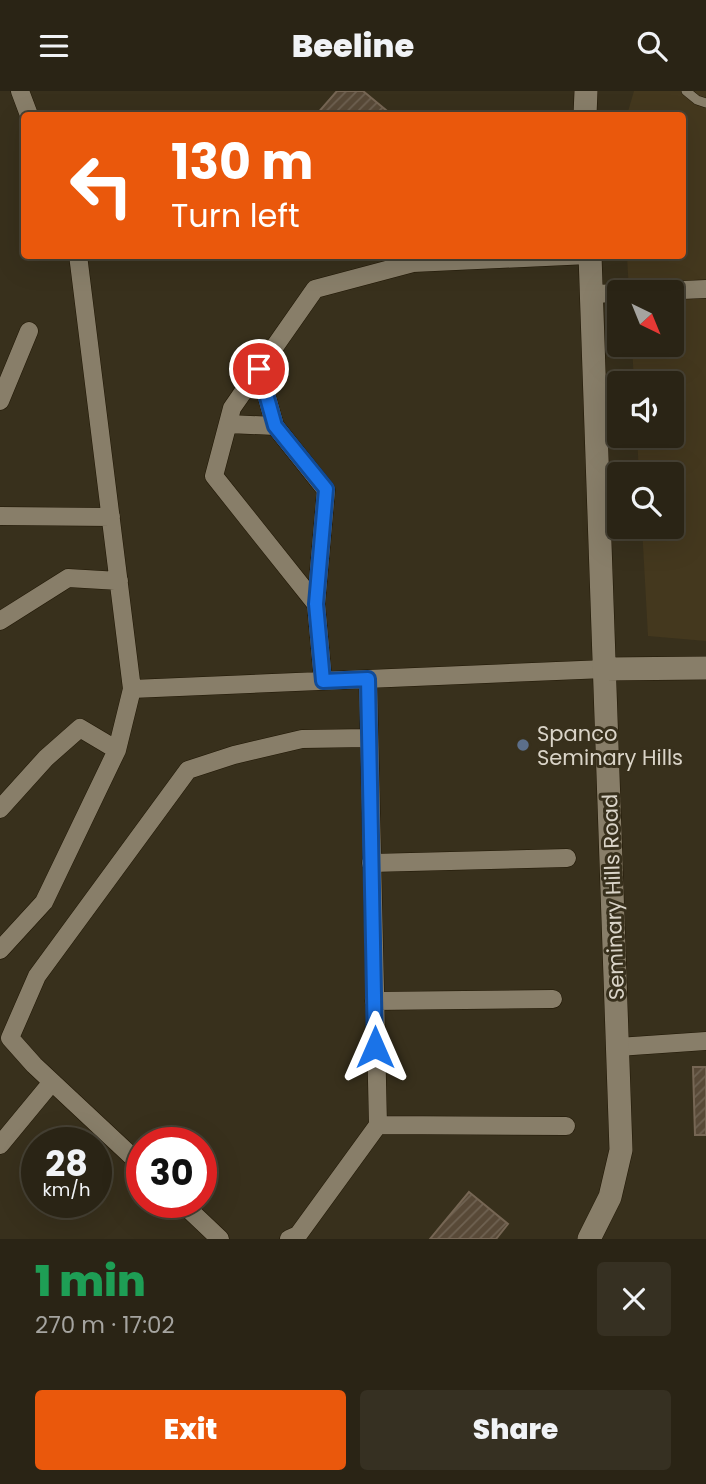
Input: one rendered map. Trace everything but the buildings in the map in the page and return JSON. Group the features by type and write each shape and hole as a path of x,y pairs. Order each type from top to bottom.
{"street":[{"path":"20,91 28,112"},
{"path":"585,112 586,91"},
{"path":"0,950 44,902 117,750 132,689 79,259"},
{"path":"316,604 214,476 232,408 315,289 413,263 501,259"},
{"name":"Seminary Hills Road","path":"589,259 621,1150 610,1197 589,1239"},
{"path":"684,290 706,289"},
{"path":"591,294 607,293"},
{"path":"0,401 29,331"},
{"path":"259,369 275,426 326,489 316,604 323,681"},
{"path":"228,424 275,426"},
{"path":"0,516 111,517"},
{"path":"0,621 68,579 119,581"},
{"path":"132,689 605,669 706,669"},
{"path":"289,1239 298,1235 378,1125 368,679"},
{"path":"0,809 46,758 79,728 117,750"},
{"path":"126,1151 52,1082 10,1038 37,976 188,770 234,755 302,740 368,738"},
{"path":"372,863 567,858"},
{"path":"374,1001 553,999"},
{"path":"618,1047 706,1041"},
{"path":"0,1145 52,1082"},
{"path":"378,1125 566,1126"},
{"path":"198,1218 220,1239"}],"lane":[{"path":"686,91 706,103"}],"shaded area":[{"path":"634,91 706,91 706,641 648,636 643,539 684,539 684,462 638,462 638,448 684,448 684,371 633,371 633,357 684,357 684,280 628,280 627,259 686,259 686,112 628,112"}],"place":[{"name":"Spanco Seminary Hills","path":"523,745"}],"route":[{"path":"259,369 275,426 326,489 316,604 323,681 368,679 375,1047"}]}
